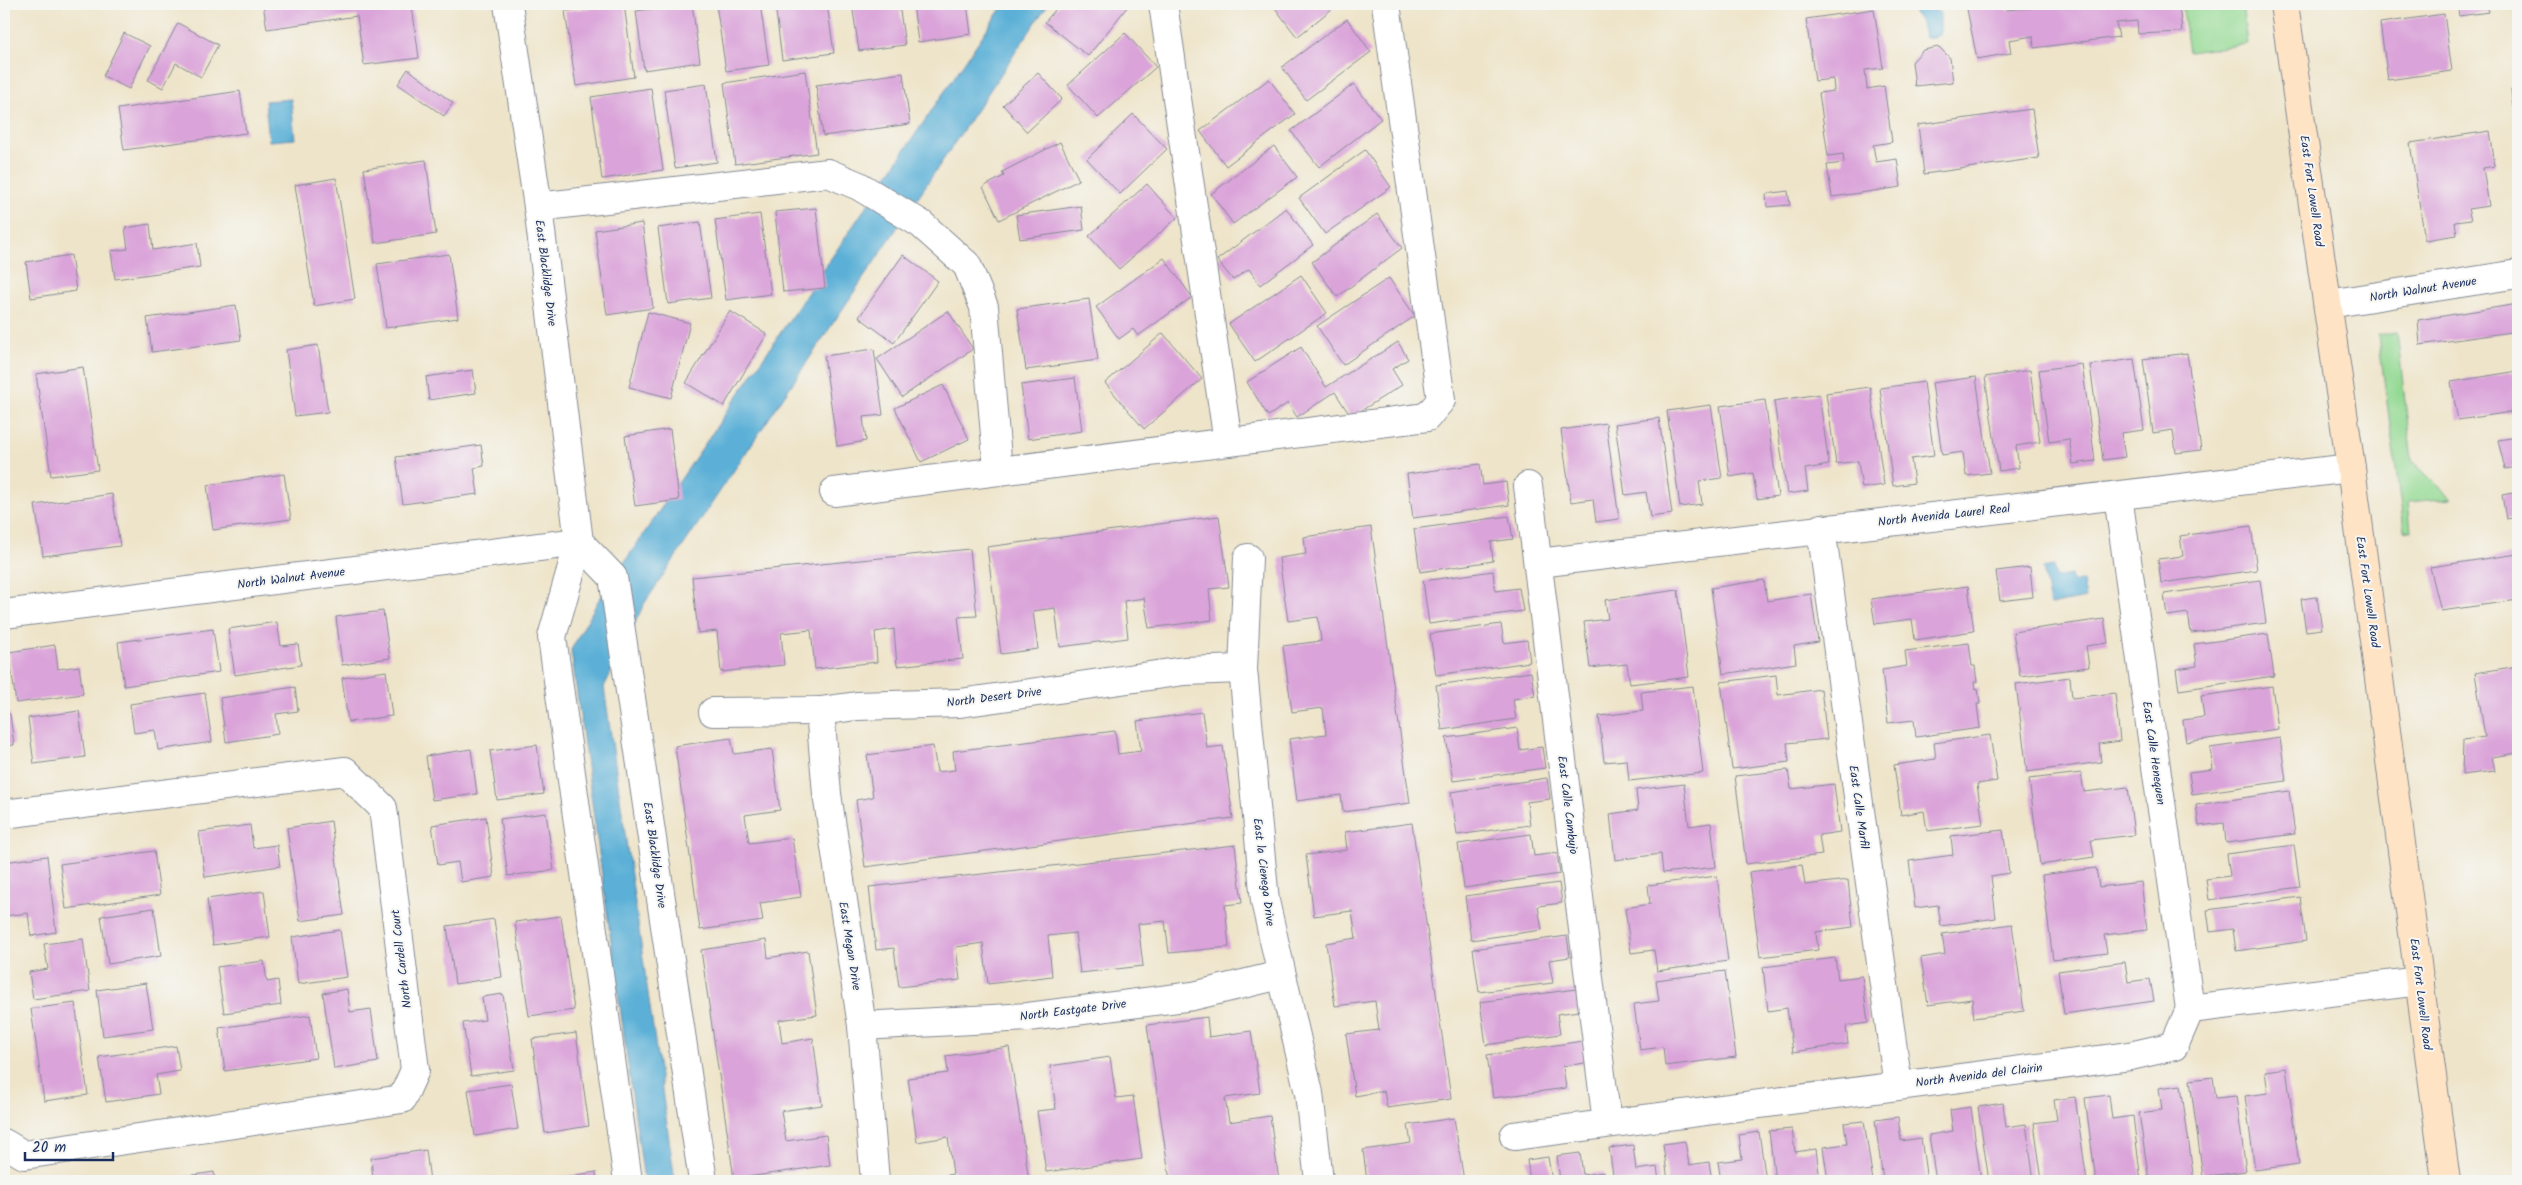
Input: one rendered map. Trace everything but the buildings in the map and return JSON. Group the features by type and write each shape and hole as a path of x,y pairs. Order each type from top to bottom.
{"main road":[{"name":"East Fort Lowell Road","path":"2284,4 2351,468 2446,1181"}],"street":[{"name":"East Blacklidge Drive","path":"508,4 538,208 579,542 552,637 628,1181"},
{"path":"1163,4 1228,442"},
{"path":"834,492 1427,417 1441,400 1386,4"},
{"path":"538,208 828,173 859,186 921,224 967,265 984,307 998,470"},
{"name":"North Walnut Avenue","path":"2328,304 2518,274"},
{"name":"North Avenida Laurel Real","path":"1538,563 1821,528 2118,496 2351,468"},
{"name":"East Calle Cambujo","path":"1528,486 1607,1123"},
{"name":"East Calle Henequen","path":"2118,496 2190,1009"},
{"name":"East Calle Marfil","path":"1821,528 1898,1086"},
{"name":"East Blacklidge Drive","path":"579,542 613,577 703,1181"},
{"name":"North Walnut Avenue","path":"4,614 579,542"},
{"name":"East la Cienega Drive","path":"1248,558 1243,669 1265,900 1280,975 1309,1093 1319,1181"},
{"name":"North Desert Drive","path":"713,712 820,711 857,706 960,703 1184,671 1243,669"},
{"name":"East Megan Drive","path":"820,711 827,794 862,1026 875,1181"},
{"name":"North Cardell Court","path":"4,814 345,771 383,808 415,1070 402,1099 24,1155 4,1143"},
{"name":"North Eastgate Drive","path":"862,1026 1028,1017 1193,996 1280,975"},
{"path":"2190,1009 2420,981"},
{"name":"North Avenida del Clairin","path":"1514,1136 2130,1056 2174,1046 2190,1009"}],"green space":[{"path":"2182,4 2242,4 2247,44 2189,52"},
{"path":"2397,332 2412,461 2451,498 2408,502 2411,531 2404,530 2378,335"}],"water":[{"path":"1004,4 1048,4 644,604 604,687 675,1181 644,1181 571,650 598,601"},
{"path":"1926,4 1940,13 1940,34 1936,37 1924,37 1920,20 1914,13 1914,6"},
{"path":"291,99 295,139 269,141 265,101"},
{"path":"2053,566 2056,578 2071,575 2072,582 2083,581 2086,598 2050,605 2043,568"}]}
